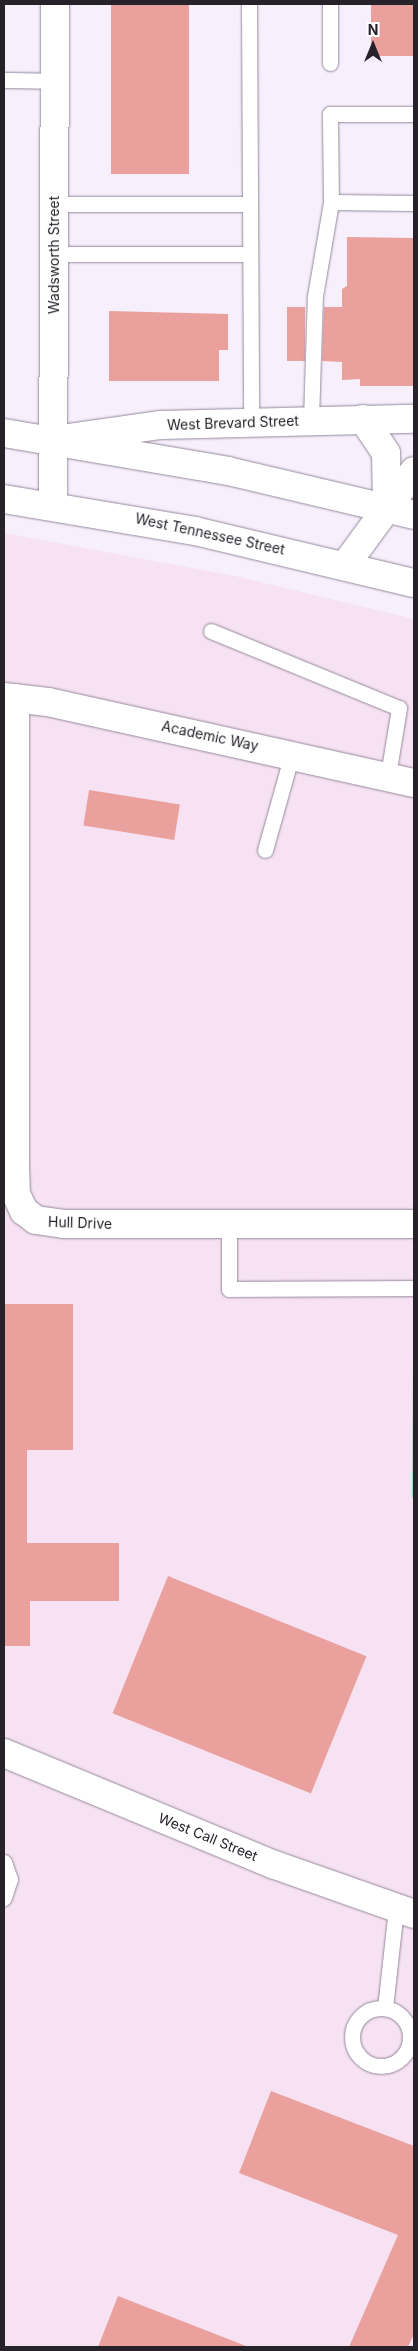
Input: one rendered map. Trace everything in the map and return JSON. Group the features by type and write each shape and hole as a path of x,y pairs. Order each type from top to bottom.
{"street":[{"name":"Wadsworth Street","path":"53,506 55,4"},
{"path":"363,419 386,453 388,507"},
{"name":"West Brevard Street","path":"54,440 161,425 414,419"},
{"path":"4,432 228,471 388,507 414,515"},
{"path":"346,564 414,471"},
{"name":"West Tennessee Street","path":"4,499 53,506 346,564 414,582"},
{"name":"Academic Way","path":"9,697 292,754 388,775 414,783"},
{"name":"Hull Drive","path":"9,697 9,1153 17,1200 36,1220 64,1224 414,1224"},
{"name":"West Call Street","path":"4,1753 275,1865 405,1912"}],"lane":[{"path":"249,4 250,422"},
{"path":"330,4 330,63"},
{"path":"4,80 55,81"},
{"path":"311,420 315,296 331,202 330,114 414,114"},
{"path":"331,202 414,203"},
{"path":"54,204 250,204"},
{"path":"54,254 250,254"},
{"path":"211,631 399,708 388,775"},
{"path":"265,850 292,754"},
{"path":"228,1224 228,1289 414,1288"},
{"path":"4,1862 10,1879 4,1898"},
{"path":"385,2008 405,1912"}],"shaded area":[{"path":"4,533 235,576 414,619 414,2347 4,2347"}],"green space":[{"path":"413,1349 414,1498 412,1498"}],"building":[{"path":"111,4 189,4 189,174 111,174"},
{"path":"371,4 414,4 414,56 371,56"},
{"path":"347,237 414,238 414,386 360,386 360,379 342,380 342,362 322,361 324,307 342,307 342,289 347,286"},
{"path":"287,307 305,307 305,361 287,361"},
{"path":"109,311 228,314 228,350 219,350 219,381 109,381"},
{"path":"89,790 180,804 174,840 83,826"},
{"path":"4,1304 73,1304 73,1450 27,1450 27,1543 119,1543 119,1601 30,1601 30,1646 4,1646"},
{"path":"168,1576 366,1656 311,1793 113,1713"},
{"path":"271,2091 414,2146 414,2334 408,2347 349,2347 398,2235 239,2173"},
{"path":"118,2296 246,2346 246,2347 98,2347"}]}
